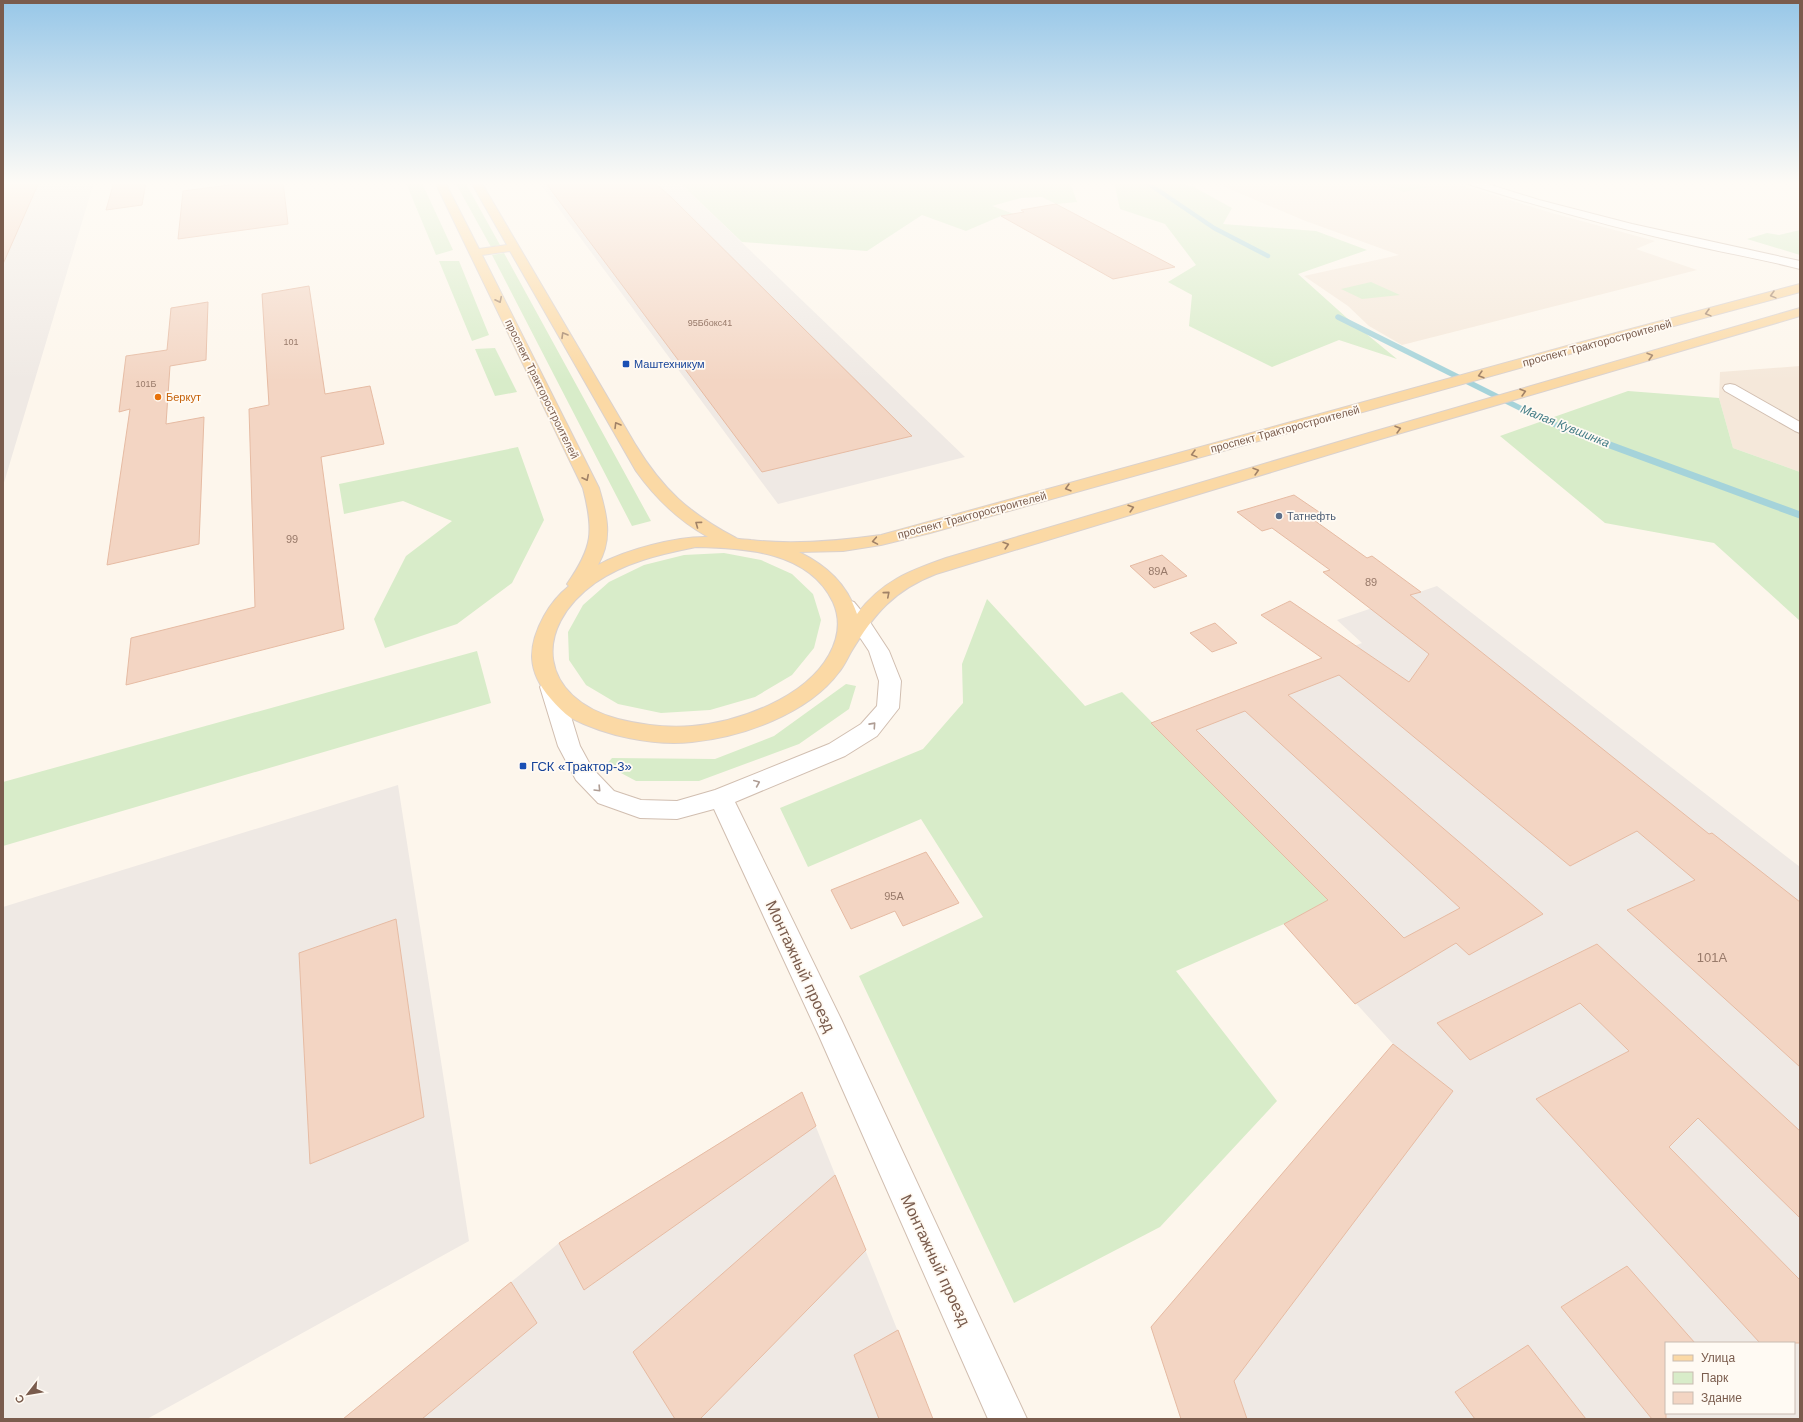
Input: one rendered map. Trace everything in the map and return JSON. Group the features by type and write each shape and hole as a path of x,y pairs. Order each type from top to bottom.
{"main road":[{"name":"проспект Тракторостроителей","path":"473,248 591,488 599,516 599,542 591,565 567,598"},
{"path":"475,253 505,248"},
{"path":"515,248 642,467 658,489 675,507 704,528 733,542"},
{"name":"проспект Тракторостроителей","path":"766,547 843,546 881,540 1572,349 1800,288"},
{"name":"проспект Тракторостроителей","path":"551,687 577,711 604,723 645,732 691,734 737,725 779,709 813,687 833,666 861,623 879,601 894,588 916,576 953,562 1361,440 1800,312"},
{"path":"551,687 542,662 543,639 553,615 567,598 592,576 624,560 659,548 696,542 733,542 766,547 795,557 818,571 834,587 843,601 850,622 845,646"}],"street":[{"path":"1719,248 1800,264"},
{"path":"1758,248 1800,258"},
{"path":"1730,388 1800,428"},
{"path":"551,687 569,746 584,774 606,796 640,810 677,810 721,798 837,750 869,730 888,708 890,681 879,651 861,623 843,601"},
{"name":"Монтажный проезд","path":"721,798 831,1029 1008,1419"}],"shaded area":[{"path":"3,248 74,248 3,486"},
{"path":"588,248 748,248 965,457 778,504"},
{"path":"1381,248 1638,248 1636,249 1697,270 1402,345 1369,326 1348,306 1304,276 1399,255"},
{"path":"1800,366 1800,472 1733,448 1719,398 1720,372"},
{"path":"1437,586 1800,867 1800,1419 1181,1419 1151,1327 1393,1044 1284,924 1328,899 1151,723 1362,643 1337,620"},
{"path":"398,785 469,1241 147,1419 3,1419 3,907"},
{"path":"802,1092 933,1419 343,1419 559,1243"}],"green space":[{"path":"433,248 452,248 453,250 436,255"},
{"path":"830,248 871,248 867,251"},
{"path":"1183,248 1363,248 1367,250 1298,274 1347,318 1397,359 1339,340 1272,367 1189,326 1192,295 1168,282 1196,265"},
{"path":"1778,248 1800,248 1800,255"},
{"path":"504,253 651,521 632,526 492,255"},
{"path":"439,261 459,261 489,335 472,341"},
{"path":"1371,282 1400,295 1362,299 1341,289"},
{"path":"495,348 517,392 495,396 475,349"},
{"path":"1628,391 1719,398 1733,448 1800,472 1800,621 1714,543 1605,523 1500,436"},
{"path":"518,447 544,520 512,583 457,624 385,648 374,619 406,556 452,521 403,501 344,514 339,484"},
{"path":"724,553 761,560 792,574 813,594 821,620 814,648 792,675 755,697 710,710 661,713 618,704 586,685 569,660 568,632 583,605 609,582 644,565 684,555"},
{"path":"987,599 1085,706 1122,692 1328,900 1284,924 1176,971 1277,1101 1160,1227 1014,1303 859,976 983,917 921,819 808,867 780,808 923,749 963,703 962,664"},
{"path":"477,651 491,703 3,846 3,782"},
{"path":"846,684 856,686 849,709 799,744 699,781 636,781 606,765 612,758 715,759 774,736"}],"building":[{"path":"3,248 10,248 3,264"},
{"path":"595,248 723,248 912,436 762,472"},
{"path":"1059,248 1140,248 1175,267 1113,279"},
{"path":"309,286 325,394 370,386 384,444 321,457 344,629 126,685 131,638 255,607 249,409 269,405 262,294"},
{"path":"208,302 206,360 170,366 166,424 204,417 199,544 107,565 130,409 119,412 126,356 167,350 171,308"},
{"path":"1294,495 1322,514 1311,518 1367,558 1372,556 1421,592 1410,595 1709,834 1712,833 1800,902 1800,1067 1627,910 1695,880 1637,831 1570,866 1339,675 1288,695 1543,914 1469,955 1456,943 1355,1004 1284,924 1328,900 1151,723 1322,658 1261,615 1290,601 1409,682 1429,654 1323,572 1330,570 1272,528 1262,531 1237,512","holes":["1245,711 1460,908 1404,938 1196,730"]},
{"path":"1162,555 1187,576 1154,588 1130,566"},
{"path":"1215,623 1237,643 1212,652 1190,633"},
{"path":"926,852 959,903 903,926 895,911 851,929 831,890"},
{"path":"396,919 424,1117 310,1164 299,953"},
{"path":"1597,944 1800,1131 1800,1218 1698,1118 1669,1147 1800,1280 1800,1343 1759,1342 1536,1099 1629,1051 1580,1003 1470,1060 1437,1023"},
{"path":"1393,1044 1453,1091 1234,1381 1247,1419 1181,1419 1151,1327"},
{"path":"802,1092 816,1126 584,1290 559,1243"},
{"path":"835,1175 866,1250 700,1419 675,1419 633,1352"},
{"path":"1627,1266 1694,1342 1665,1342 1666,1419 1652,1419 1561,1307"},
{"path":"511,1282 537,1323 422,1419 343,1419"},
{"path":"898,1330 933,1419 879,1419 854,1355"},
{"path":"1528,1345 1586,1419 1475,1419 1455,1392"}],"waterway":[{"name":"Малая Кувшинка","path":"1253,248 1268,256"},
{"name":"Малая Кувшинка","path":"1338,317 1546,421 1564,428"},
{"name":"Малая Кувшинка","path":"1561,427 1800,515"}],"place":[{"name":"Маштехникум","path":"626,364"},
{"name":"Беркут","path":"158,397"},
{"name":"Татнефть","path":"1279,516"},
{"name":"ГСК «Трактор-3»","path":"523,766"}]}
